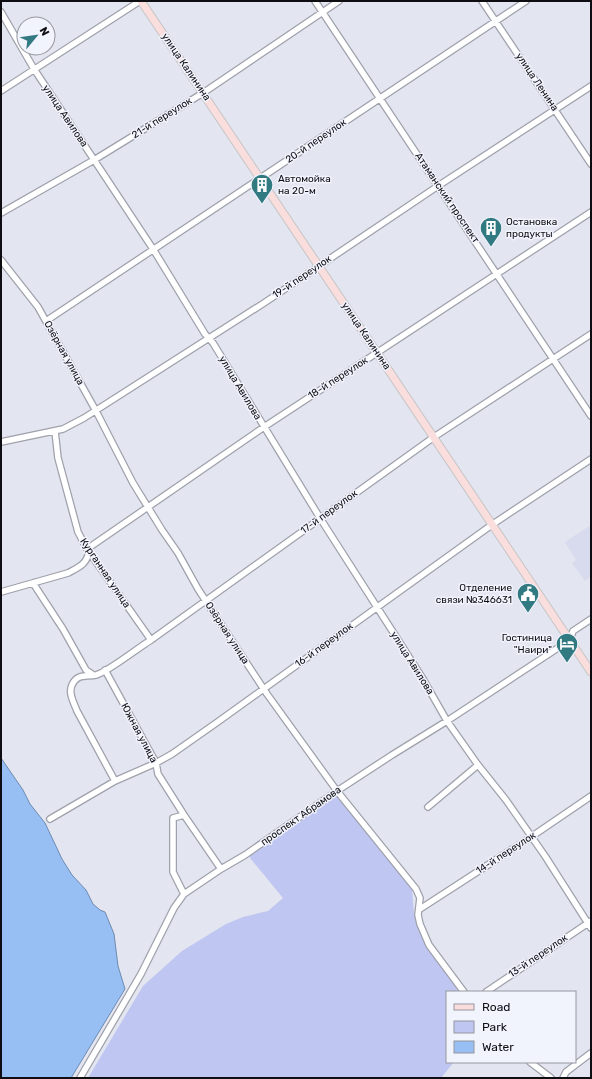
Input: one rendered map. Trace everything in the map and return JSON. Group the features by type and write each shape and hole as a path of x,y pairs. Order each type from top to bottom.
{"main road":[{"name":"улица Калинина","path":"141,1 591,672"}],"street":[{"path":"1,91 141,1"},
{"name":"Атаманский проспект","path":"315,1 591,416"},
{"name":"21-й переулок","path":"1,213 94,160 203,93 339,1"},
{"name":"улица Ленина","path":"482,1 591,164"},
{"name":"20-й переулок","path":"46,321 526,1"},
{"name":"улица Авилова","path":"1,12 34,69 153,249 209,338 376,608 423,679 447,721 478,765 506,800 590,924"},
{"name":"19-й переулок","path":"1,442 63,429 96,411 591,86"},
{"name":"18-й переулок","path":"1,592 62,574 78,567 87,560 88,551 148,506 377,352 591,212"},
{"name":"Озёрная улица","path":"1,260 29,294 46,321 96,411 123,464 205,600 264,689 337,791 416,889 420,898 420,909 418,915 420,924 430,945 463,991"},
{"name":"17-й переулок","path":"115,781 72,699 70,690 73,683 78,678 87,675 96,675 151,640 434,437 591,334"},
{"name":"Курганная улица","path":"55,431 58,458 78,532 88,551 151,640"},
{"name":"16-й переулок","path":"50,819 115,781 156,763 172,754 493,524 591,459"},
{"path":"33,583 63,629 86,670 90,674 96,675"},
{"name":"проспект Абрамова","path":"80,1078 141,974 174,908 184,894 221,868 245,855 337,791 570,640 573,631 591,619"},
{"name":"Южная улица","path":"105,670 156,763 158,774 184,815 221,868"},
{"path":"428,807 478,765"},
{"name":"14-й переулок","path":"420,909 591,796"},
{"path":"184,815 173,818 172,846 173,872 184,894"},
{"name":"13-й переулок","path":"488,991 590,924"},
{"path":"563,1078 566,1072 591,1053"},
{"path":"531,1063 552,1078"}],"shaded area":[{"path":"591,525 591,576 585,581 572,563 576,560 565,542"}],"green space":[{"path":"338,794 412,889 414,914 426,944 458,991 446,991 446,1063 453,1063 441,1078 88,1078 143,986 182,951 226,924 243,917 268,911 283,898 250,858 250,855"}],"water":[{"path":"1,758 23,790 30,804 45,823 62,859 72,875 86,890 93,904 105,912 114,934 118,966 125,989 71,1078 1,1078"}],"place":[{"name":"Автомойка на 20-м","path":"262,204"},
{"name":"Остановка продукты","path":"491,248"},
{"name":"Отделение связи №346631","path":"528,614"},
{"name":"Гостиница \"Наири\"","path":"567,664"}]}
